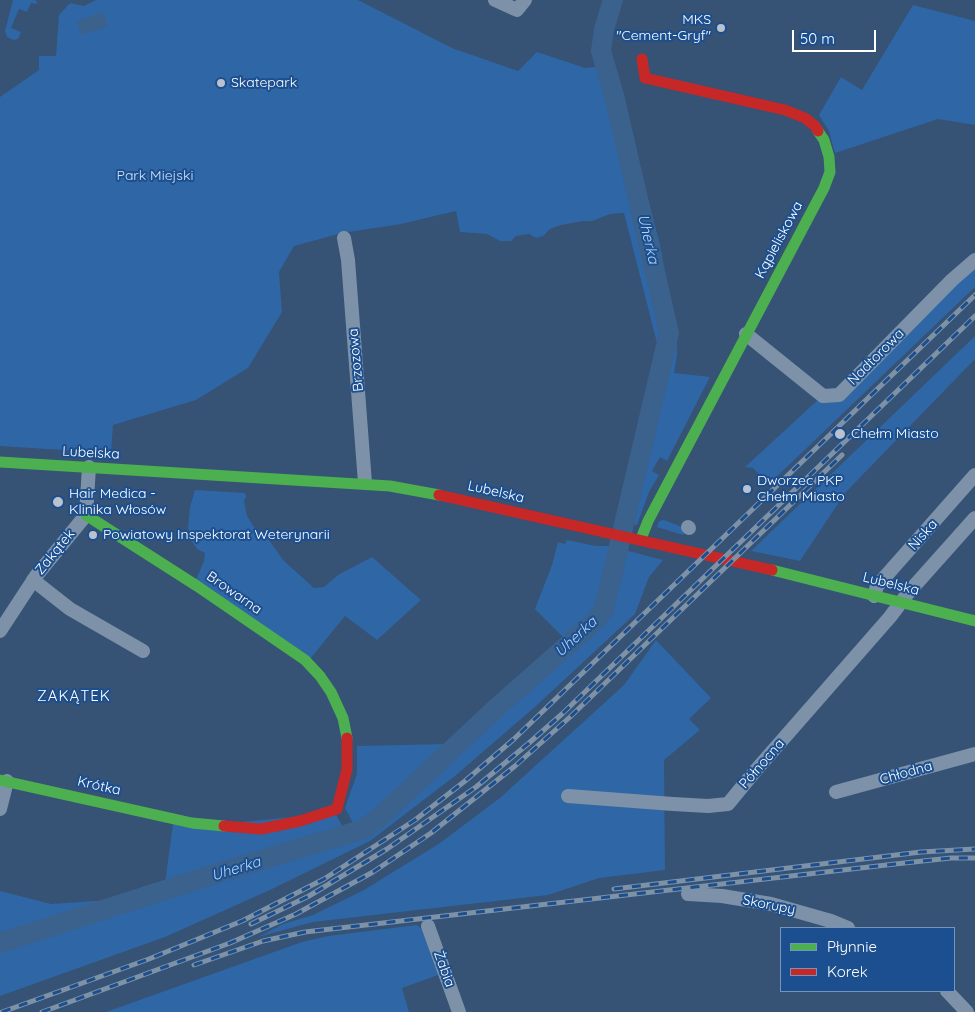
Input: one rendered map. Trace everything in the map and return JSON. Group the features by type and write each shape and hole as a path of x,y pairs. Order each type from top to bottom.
{"street":[{"path":"495,0 517,10 524,0"},
{"name":"Kąpieliskowa","path":"637,538 648,521 824,188 830,172 829,157 824,140 815,126 805,118 785,110 645,78 642,59"},
{"name":"Brzozowa","path":"344,238 348,260 365,484"},
{"name":"Nadtorowa","path":"746,334 823,396 839,395 952,280 975,260"},
{"name":"Lubelska","path":"0,462 365,484 428,492 637,538 975,621"},
{"path":"86,515 89,467"},
{"name":"Niska","path":"874,596 877,586 975,476"},
{"name":"Zakątek","path":"0,631 33,580 86,515"},
{"name":"Browarna","path":"86,515 197,586 305,660 320,676 331,692 343,718 347,739 347,769 337,809 300,822 261,829 192,823"},
{"path":"900,602 975,518"},
{"path":"33,580 70,609 143,651"},
{"name":"Północna","path":"568,796 708,806 728,804 890,617 900,602"},
{"name":"Chłodna","path":"836,792 975,754"},
{"path":"0,809 4,780"},
{"name":"Krótka","path":"4,780 192,823"},
{"name":"Skorupy","path":"688,894 722,896 771,904 846,927"},
{"name":"Żabia","path":"428,926 459,1012"},
{"path":"948,992 967,1012"}],"green space":[{"path":"13,0 35,0 37,2 37,4 31,3 27,12 19,9 11,28 21,32 18,39 14,40 7,37 5,31"},
{"name":"Park Miejski","path":"96,0 358,0 452,48 518,71 537,52 585,68 614,65 660,245 676,328 677,355 674,373 710,377 667,461 660,457 652,471 659,475 649,492 637,525 621,521 655,369 652,368 657,343 624,213 610,214 592,221 561,225 550,229 543,236 536,238 529,234 516,236 511,241 500,241 487,234 460,232 456,211 401,224 342,233 294,246 279,272 282,312 248,368 196,400 113,425 111,453 0,446 0,97 39,70 39,56 56,56 59,15 70,3 84,6"},
{"path":"913,5 975,21 975,125 938,119 835,153 829,131 819,115 841,77 862,90"},
{"path":"975,262 975,287 769,484 753,468 745,467 820,398 839,395"},
{"path":"975,336 975,359 845,493 800,561 751,551"},
{"path":"195,490 245,493 244,501 247,516 254,527 267,537 283,560 314,588 324,587 338,575 372,557 421,600 377,640 345,616 310,659 196,580 204,561 205,553 197,549 190,538 188,527 190,507"},
{"path":"664,520 687,529 683,535 657,527 659,521"},
{"path":"567,540 596,546 609,546 663,560 649,577 635,614 536,706 455,776 370,841 270,890 165,937 0,996 0,891 51,904 110,900 165,883 173,824 189,827 335,813 343,827 353,823 345,808 357,774 357,746 444,744 564,638 535,609 552,565 558,542 565,544"},
{"path":"656,640 711,698 689,719 700,730 664,760 665,870 599,878 548,895 313,922 258,937 283,924 313,915 364,890 440,843 501,797 624,685"},
{"path":"417,925 426,933 441,974 402,988 409,1012 106,1012 302,942 328,936"}],"shaded area":[{"path":"103,12 108,26 82,35 77,21"}],"waterway":[{"name":"Uherka","path":"0,943 215,874 364,829 381,816 493,711 596,620 604,609 669,333 614,95 601,51 604,29 613,0"}],"railway":[{"path":"2,1012 149,959 242,921 324,879 415,820 514,739 975,295"},
{"path":"251,924 309,896 387,849 476,787 529,743 562,714 975,316"},
{"path":"42,1012 230,943 296,914 373,872 431,833 515,766 570,717 842,455"},
{"path":"614,889 921,852 975,849"},
{"path":"194,965 263,941 305,932 895,864 951,858 975,858"}],"traffic: fast":[{"path":"641,539 648,521 824,188 830,172 829,157 824,140 818,131"},
{"path":"0,462 390,486 439,495"},
{"path":"86,515 197,586 305,660 320,676 331,692 343,718 347,738"},
{"path":"772,570 975,621"},
{"path":"0,780 192,823 224,826"}],"traffic: jam":[{"path":"642,59 645,78 785,110 805,118 818,131"},
{"path":"439,495 772,570"},
{"path":"224,826 261,829 300,821 337,809 347,769 347,738"}],"place":[{"name":"MKS \"Cement-Gryf\"","path":"721,28"},
{"name":"Skatepark","path":"221,83"},
{"name":"Chełm Miasto","path":"840,434"},
{"name":"Dworzec PKP Chełm Miasto","path":"747,489"},
{"name":"Hair Medica - Klinika Włosów","path":"58,502"},
{"name":"Powiatowy Inspektorat Weterynarii","path":"93,535"}],"district":[{"name":"ZAKĄTEK","path":"74,696"}]}
